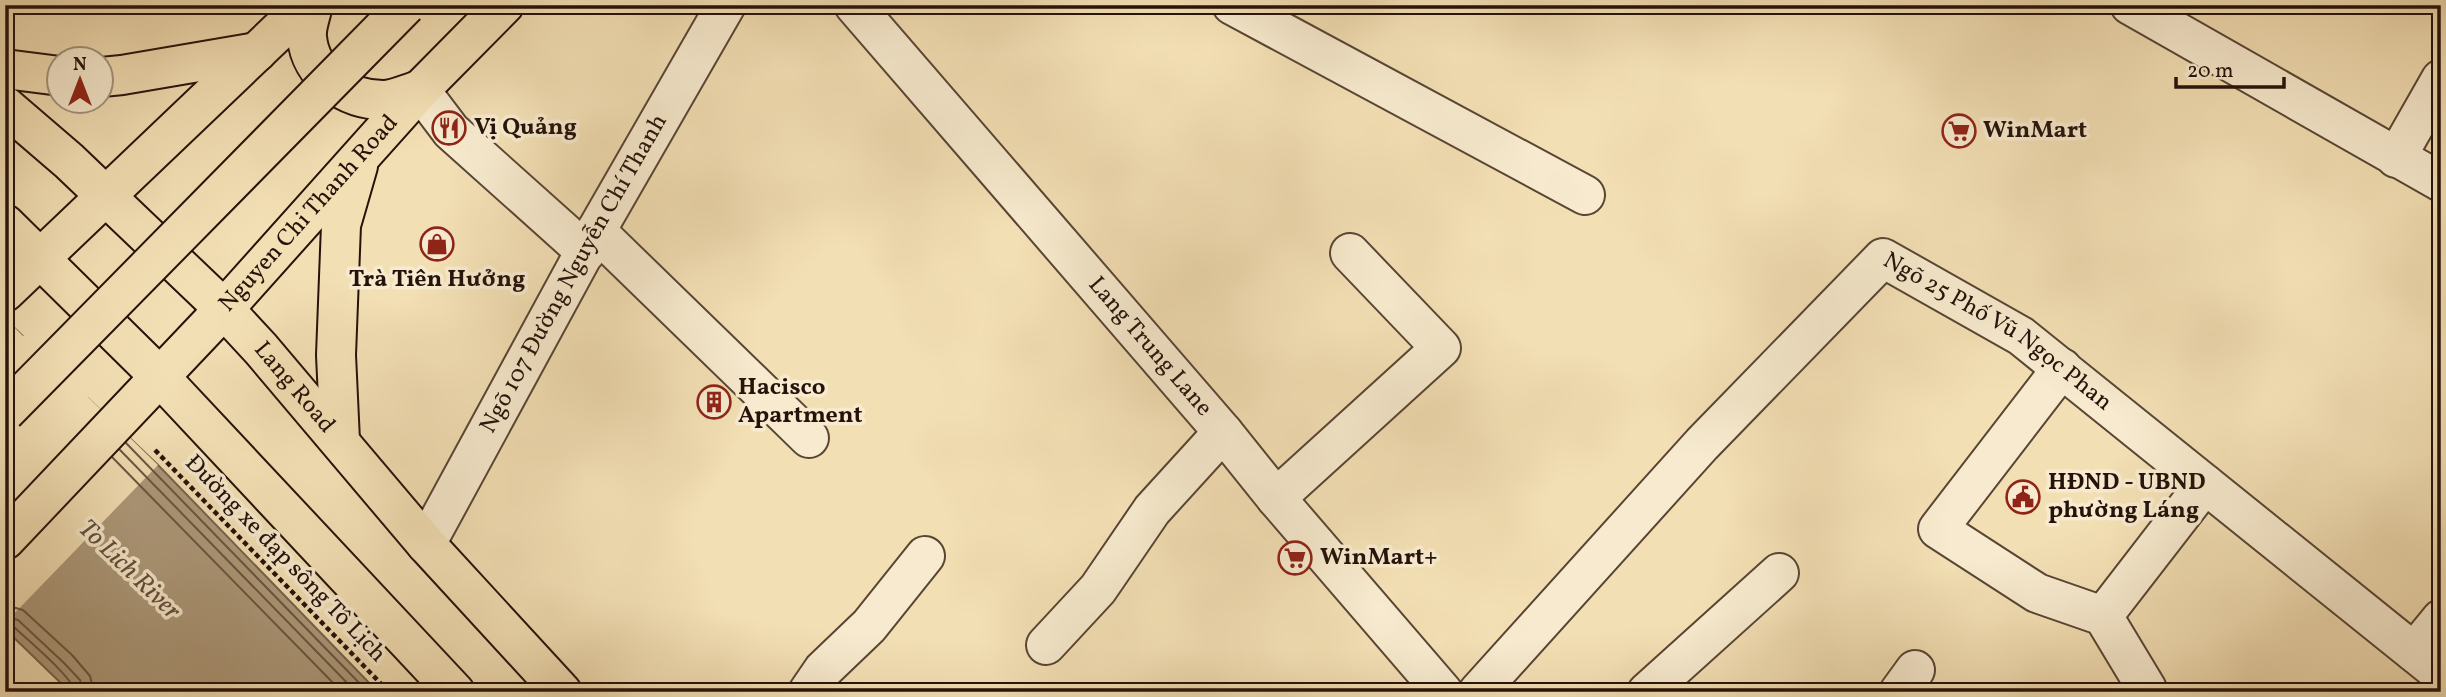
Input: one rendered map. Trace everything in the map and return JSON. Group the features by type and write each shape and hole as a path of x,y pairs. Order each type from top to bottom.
{"main road":[{"path":"5,292 306,5"},
{"path":"313,5 306,35 311,57 321,73 334,85 355,96 384,100 420,90"},
{"path":"5,412 405,5"},
{"name":"Nguyen Chi Thanh Road","path":"5,540 223,309 420,90 504,5"},
{"path":"116,76 257,52"},
{"path":"5,69 46,74"},
{"name":"Lang Road","path":"5,106 69,161 223,309 340,441 426,544 562,692"},
{"path":"340,441 335,355 341,225 360,155"},
{"path":"5,224 159,376 455,692"}],"street":[{"name":"Ngõ 107 Đường Nguyễn Chí Thanh","path":"426,544 591,241 726,5"},
{"name":"Lang Trung Lane","path":"853,5 1223,432 1276,498 1443,692"},
{"path":"1232,5 1585,195"},
{"path":"2130,5 2441,182"},
{"path":"2396,158 2441,79"},
{"path":"420,90 451,131 591,241 809,438"},
{"path":"1276,498 1441,348 1350,253"},
{"name":"Ngõ 25 Phố Vũ Ngọc Phan","path":"1478,692 1702,444 1883,258 2021,336 2427,663"},
{"path":"2062,368 1938,529 2037,593 2103,616 2147,689 2144,692"},
{"path":"1046,645 1098,589 1152,510 1223,432"},
{"path":"2103,616 2205,484"},
{"path":"808,692 823,670 869,626 925,556"},
{"path":"1647,692 1779,573"},
{"path":"2427,663 2441,619"}],"path":[{"name":"Đường xe đạp sông Tô Lịch","path":"155,450 389,692"}],"water":[{"name":"To Lich River","path":"5,319 158,465 378,692 70,692 5,629"}],"pier":[{"path":"5,318 90,394 88,397 158,465 5,623"}],"place":[{"name":"Vị Quảng","path":"449,128"},
{"name":"WinMart","path":"1959,131"},
{"name":"Trà Tiên Hưởng","path":"437,244"},
{"name":"Hacisco Apartment","path":"714,402"},
{"name":"HĐND - UBND phường Láng","path":"2023,497"},
{"name":"WinMart+","path":"1295,558"}]}
